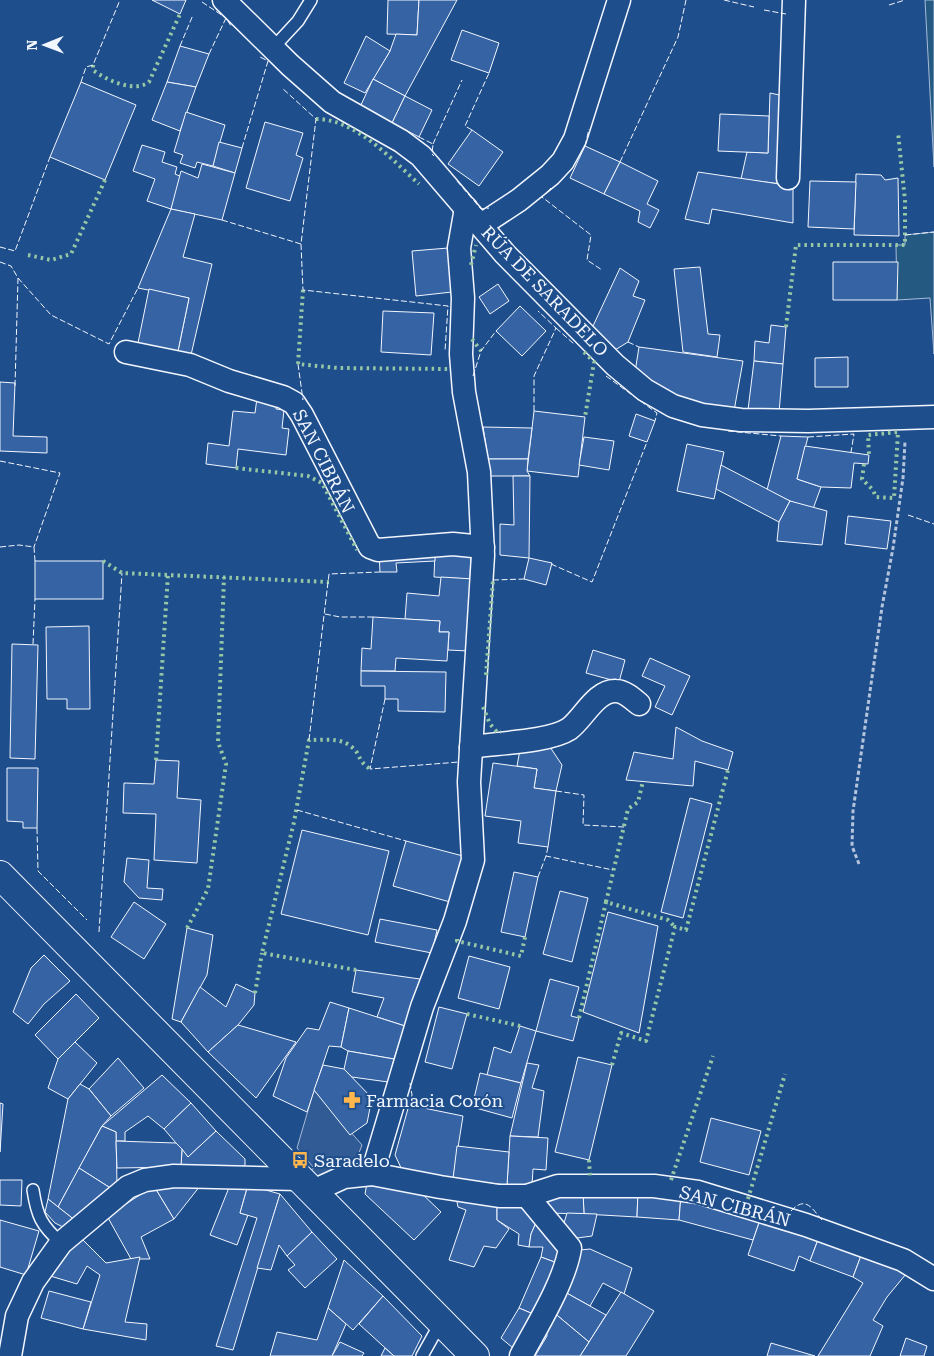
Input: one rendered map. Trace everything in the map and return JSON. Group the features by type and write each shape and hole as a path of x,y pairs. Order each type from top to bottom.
{"main road":[{"path":"0,876 475,1356"}],"street":[{"name":"RÚA DE SARADELO","path":"224,0 332,102 401,141 421,156 505,254 615,365 645,390 673,406 702,415 742,420 808,421 934,417"},
{"path":"481,225 520,200 550,175 563,161 575,139 619,0"},
{"path":"776,0 810,0"},
{"path":"788,178 794,0"},
{"path":"372,1174 422,1007 455,921 473,860 469,782 483,547 479,472 464,392 461,354 463,298 458,248 466,208"},
{"name":"SAN CIBRÁN","path":"126,352 190,365 294,403 302,415 366,543 370,547 378,550 454,544 483,547"},
{"path":"471,747 552,737 569,729 597,699 611,692 616,691 625,694 639,704"},
{"name":"SAN CIBRÁN","path":"305,1185 344,1177 372,1174 440,1188 499,1196 527,1196 558,1186 654,1186 698,1192 806,1225 903,1260 934,1279"},
{"path":"10,1356 17,1316 33,1282 61,1243 128,1187 145,1180 174,1176 305,1185"},
{"path":"521,1356 544,1314 568,1259 570,1248 527,1196"}],"lane":[{"path":"273,48 298,21 311,0"},
{"path":"33,1190 36,1212 44,1227 61,1243"},
{"path":"422,1356 441,1322"}],"path":[{"path":"859,864 852,846 853,811 903,478 907,418"}],"shaded area":[{"path":"925,0 934,0 934,167"},
{"path":"934,232 934,354 930,298 897,300 896,245 905,245 905,235"},
{"path":"314,1090 362,1145 357,1158 344,1177 299,1179 314,1168 297,1148"}],"building":[{"path":"152,0 186,0 180,14"},
{"path":"388,0 419,0 417,35 387,34"},
{"path":"419,0 457,0 405,96 373,79 390,51 396,34 417,35"},
{"path":"462,30 499,43 489,73 451,60"},
{"path":"366,36 390,51 365,93 344,83"},
{"path":"180,46 209,54 196,87 167,82"},
{"path":"373,79 405,96 392,123 360,107"},
{"path":"81,82 136,105 105,180 50,157"},
{"path":"167,82 196,87 180,131 152,120"},
{"path":"770,93 784,96 781,184 741,179 747,152 768,153"},
{"path":"405,96 432,110 419,137 392,123"},
{"path":"186,112 225,125 213,166 197,162 195,168 180,163 183,155 174,152"},
{"path":"720,114 769,116 768,153 718,151"},
{"path":"265,122 303,133 296,155 303,158 290,201 246,188"},
{"path":"472,130 503,152 479,186 448,164"},
{"path":"219,142 242,148 235,173 213,166"},
{"path":"142,145 165,152 162,162 177,167 175,174 182,177 171,209 147,201 155,179 133,171"},
{"path":"585,146 620,162 604,194 570,178"},
{"path":"620,162 658,181 647,204 659,210 650,228 638,222 640,211 604,194"},
{"path":"202,164 235,173 222,220 171,209 181,171 198,178"},
{"path":"698,172 793,186 793,223 712,209 709,224 685,219"},
{"path":"856,174 881,175 885,180 898,178 899,236 854,235"},
{"path":"810,181 856,182 854,229 808,227"},
{"path":"171,209 195,214 183,257 212,264 191,355 178,351 189,298 138,288"},
{"path":"448,248 452,292 416,296 412,251"},
{"path":"833,262 898,262 897,300 833,300"},
{"path":"700,267 708,334 720,335 717,357 683,352 674,269"},
{"path":"620,268 639,281 633,296 645,300 628,342 615,350 593,326"},
{"path":"498,284 509,301 490,314 479,297"},
{"path":"149,289 189,298 178,351 138,343"},
{"path":"520,306 546,331 522,356 496,331"},
{"path":"383,311 434,313 431,355 381,352"},
{"path":"771,325 786,327 783,364 754,361 755,341 769,343"},
{"path":"639,347 743,361 734,411 710,408 674,395 635,372"},
{"path":"848,357 848,387 815,387 815,358"},
{"path":"754,361 783,364 779,413 748,410"},
{"path":"0,382 15,383 13,436 47,437 47,453 0,451"},
{"path":"257,398 277,400 276,409 284,410 282,428 289,429 286,455 238,449 236,468 206,464 208,443 229,446 233,411 255,413"},
{"path":"534,411 585,417 578,477 527,471"},
{"path":"636,414 655,421 647,442 629,436"},
{"path":"483,427 532,428 528,459 488,459"},
{"path":"781,436 808,437 797,479 821,487 813,509 767,490"},
{"path":"584,437 614,441 609,470 579,465"},
{"path":"687,444 724,452 714,499 677,491"},
{"path":"805,446 869,455 868,464 854,463 851,488 821,487 797,479"},
{"path":"488,459 528,459 527,471 530,476 488,476"},
{"path":"721,465 790,501 779,522 716,489"},
{"path":"513,476 530,476 529,558 500,555 500,524 514,525"},
{"path":"790,501 827,511 822,545 777,541 779,522"},
{"path":"848,516 891,521 887,549 845,544"},
{"path":"435,552 471,553 470,579 434,577"},
{"path":"435,552 435,561 396,563 397,572 380,572 379,553"},
{"path":"529,558 552,563 546,585 524,579"},
{"path":"35,561 103,561 103,599 35,599"},
{"path":"441,577 474,579 469,651 448,650 449,632 439,632 440,621 405,619 407,593 439,596"},
{"path":"373,617 440,621 439,632 449,632 447,661 396,658 395,671 361,671 362,648 371,649"},
{"path":"89,626 90,709 67,709 67,699 47,699 46,627"},
{"path":"12,644 38,645 35,759 10,758"},
{"path":"593,650 625,660 619,682 586,673"},
{"path":"650,658 690,676 672,715 655,707 665,686 642,676"},
{"path":"361,671 446,672 445,712 398,711 398,699 385,699 385,686 361,686"},
{"path":"676,727 702,741 733,752 728,770 695,761 693,786 626,780 634,752 673,759"},
{"path":"521,744 548,744 562,765 556,791 534,788 537,769 517,766"},
{"path":"156,760 179,761 177,798 201,800 197,863 154,860 156,814 123,813 124,783 154,784"},
{"path":"493,763 537,769 534,788 556,791 548,847 518,843 521,821 485,816"},
{"path":"7,768 38,768 37,828 23,828 23,822 7,821"},
{"path":"690,798 712,804 683,918 661,912"},
{"path":"302,830 389,851 368,935 281,914"},
{"path":"406,841 463,856 450,902 393,886"},
{"path":"127,858 149,860 147,888 163,889 162,900 139,898 124,882"},
{"path":"514,872 538,877 525,937 501,932"},
{"path":"560,891 588,898 572,962 543,954"},
{"path":"134,902 166,924 144,959 111,937"},
{"path":"608,912 658,926 639,1033 583,1012"},
{"path":"380,919 437,930 432,953 375,942"},
{"path":"187,928 213,935 207,975 181,1022 172,1019"},
{"path":"44,955 70,981 44,1004 28,1024 13,1012 31,968"},
{"path":"469,956 510,967 499,1009 458,998"},
{"path":"356,970 420,979 405,1026 377,1017 384,998 352,992"},
{"path":"550,979 579,987 571,1016 579,1018 573,1041 536,1031"},
{"path":"236,984 255,993 254,1005 238,1025 208,1052 181,1022 200,987 226,1007"},
{"path":"76,994 99,1018 58,1059 35,1035"},
{"path":"330,1002 349,1008 341,1047 329,1046 307,1112 273,1096 286,1058 307,1028 319,1030"},
{"path":"439,1007 467,1014 452,1069 425,1062"},
{"path":"349,1008 405,1026 394,1059 348,1051 341,1047"},
{"path":"238,1025 296,1042 256,1098 208,1052"},
{"path":"520,1026 536,1031 521,1083 487,1075 494,1047 511,1053"},
{"path":"75,1042 97,1063 68,1099 48,1088 58,1059"},
{"path":"348,1051 394,1059 388,1082 352,1077 344,1069"},
{"path":"578,1057 612,1065 589,1160 555,1152"},
{"path":"118,1058 144,1088 111,1116 89,1089"},
{"path":"527,1063 539,1065 532,1088 544,1091 538,1137 510,1136"},
{"path":"323,1065 344,1069 372,1098 367,1123 350,1135 314,1090"},
{"path":"480,1073 521,1083 512,1118 472,1107"},
{"path":"162,1075 191,1103 164,1129 148,1116 125,1132 125,1141 116,1141 116,1132 102,1126"},
{"path":"80,1084 89,1089 111,1116 102,1126 58,1207 48,1199 68,1099"},
{"path":"0,1103 3,1104 0,1152"},
{"path":"191,1103 216,1131 188,1157 164,1129"},
{"path":"409,1105 463,1116 453,1179 403,1172 395,1155"},
{"path":"711,1118 761,1131 749,1175 700,1162"},
{"path":"102,1126 116,1132 117,1185 112,1189 79,1168"},
{"path":"216,1131 245,1159 245,1165 236,1171 181,1167 182,1149 188,1157"},
{"path":"510,1136 548,1138 546,1170 533,1169 532,1186 507,1185"},
{"path":"116,1141 176,1143 182,1149 181,1167 117,1168"},
{"path":"457,1146 509,1152 507,1185 453,1179"},
{"path":"79,1168 112,1189 76,1221 58,1207"},
{"path":"0,1180 22,1180 21,1206 0,1205"},
{"path":"367,1183 416,1188 441,1212 414,1240 365,1194"},
{"path":"230,1185 248,1185 240,1213 248,1215 237,1245 210,1235"},
{"path":"248,1185 280,1194 233,1350 216,1346 257,1218 240,1213"},
{"path":"154,1186 174,1219 141,1237 150,1259 131,1259 107,1216"},
{"path":"154,1186 200,1186 174,1219"},
{"path":"638,1191 637,1217 584,1214 583,1192"},
{"path":"638,1191 681,1195 679,1220 637,1217"},
{"path":"583,1192 584,1214 549,1213 548,1199"},
{"path":"280,1194 312,1232 287,1256 279,1245 271,1270 257,1268"},
{"path":"681,1195 761,1217 753,1240 679,1220"},
{"path":"456,1197 497,1201 497,1220 509,1229 496,1248 484,1246 474,1267 449,1260 466,1210 458,1207"},
{"path":"48,1199 76,1221 65,1228 55,1223 45,1212"},
{"path":"497,1201 520,1207 538,1218 531,1234 529,1247 518,1245 519,1234 497,1220"},
{"path":"567,1213 597,1214 592,1236 577,1238 561,1233"},
{"path":"761,1217 819,1237 810,1261 799,1256 794,1271 748,1255"},
{"path":"538,1218 562,1257 560,1264 541,1257 543,1247 529,1247 531,1234"},
{"path":"0,1220 39,1231 26,1275 0,1267"},
{"path":"312,1232 337,1259 305,1288 288,1270 295,1265 287,1256"},
{"path":"819,1237 862,1253 853,1277 810,1261"},
{"path":"81,1238 106,1263 140,1257 125,1322 147,1324 146,1340 83,1329 100,1275 87,1266 77,1284 47,1275"},
{"path":"590,1249 632,1268 624,1294 603,1283 590,1306 563,1291 580,1250"},
{"path":"862,1253 906,1274 887,1297 873,1320 883,1326 870,1356 818,1356 863,1283 853,1277"},
{"path":"541,1257 560,1264 538,1316 519,1308"},
{"path":"344,1260 383,1296 353,1330 328,1308"},
{"path":"49,1291 91,1302 83,1329 41,1318"},
{"path":"563,1291 606,1315 589,1342 552,1311"},
{"path":"621,1292 654,1311 626,1356 580,1356"},
{"path":"383,1296 422,1336 412,1356 394,1356 359,1324"},
{"path":"328,1308 346,1324 332,1356 270,1356 277,1332 317,1340"},
{"path":"519,1308 538,1316 519,1353 501,1338"},
{"path":"552,1311 589,1342 580,1356 535,1356 547,1336 546,1325"},
{"path":"906,1338 927,1346 924,1356 900,1356"},
{"path":"340,1342 364,1353 362,1356 332,1356"},
{"path":"771,1343 815,1356 767,1356"},
{"path":"385,1348 394,1356 381,1356"}],"hedge":[{"path":"93,65 93,70 120,84 136,86 149,82 180,14"},
{"path":"316,119 331,121 359,133 385,152 419,184"},
{"path":"786,327 796,245 905,245 905,201 898,132"},
{"path":"28,255 51,260 71,254 105,180"},
{"path":"471,265 476,245"},
{"path":"303,290 298,364 338,368 448,369"},
{"path":"472,339 481,351"},
{"path":"584,352 594,362 585,417"},
{"path":"864,464 862,479 873,490 876,497 894,498 898,432 868,435 869,455"},
{"path":"236,468 308,476 322,483 357,550"},
{"path":"103,561 122,573 329,582"},
{"path":"156,760 168,574"},
{"path":"187,928 208,889 226,764 218,742 224,577"},
{"path":"486,675 493,580"},
{"path":"483,707 490,724 497,732 501,732"},
{"path":"356,970 262,953 294,822 309,740 332,740 348,744 370,769"},
{"path":"612,1065 621,1033 646,1041 675,927 686,930 728,770"},
{"path":"606,902 628,809 638,802 643,781"},
{"path":"579,1018 606,902 668,920 675,927"},
{"path":"457,939 457,941 521,956 525,937"},
{"path":"255,993 262,953"},
{"path":"467,1014 520,1026"},
{"path":"671,1180 713,1056"},
{"path":"748,1199 785,1074"},
{"path":"589,1160 590,1176 592,1176"}],"fence":[{"path":"81,82 86,67 93,65 120,0"},
{"path":"620,162 678,37 686,0"},
{"path":"724,0 754,7"},
{"path":"889,5 905,0"},
{"path":"202,2 226,18"},
{"path":"764,10 786,14"},
{"path":"180,46 193,15"},
{"path":"209,54 226,18 231,26"},
{"path":"242,148 268,61 260,57"},
{"path":"472,130 465,126 489,73"},
{"path":"433,144 462,80"},
{"path":"222,220 301,244 316,119 282,88"},
{"path":"585,146 589,129"},
{"path":"419,137 433,144 432,154 434,156"},
{"path":"0,247 15,251 50,157"},
{"path":"457,181 481,209 489,208"},
{"path":"551,188 542,197 591,235 587,260 602,270"},
{"path":"905,235 934,232"},
{"path":"301,244 303,290 448,306 445,351"},
{"path":"0,262 11,266 18,278 15,386"},
{"path":"18,278 51,315 109,344 138,288"},
{"path":"534,411 534,376 556,328 538,311"},
{"path":"556,328 574,344"},
{"path":"473,376 481,351 496,331"},
{"path":"628,342 639,347"},
{"path":"298,364 303,400"},
{"path":"606,376 657,413 655,421"},
{"path":"728,431 781,436"},
{"path":"808,437 854,434 851,452"},
{"path":"551,564 592,582 647,442"},
{"path":"0,461 60,473 34,547"},
{"path":"908,515 934,524"},
{"path":"0,547 19,545 34,547 35,561"},
{"path":"309,740 329,574 380,572"},
{"path":"99,932 122,573"},
{"path":"493,580 525,579"},
{"path":"33,644 35,599"},
{"path":"325,614 340,617 373,617"},
{"path":"385,699 370,769 459,762"},
{"path":"556,791 584,795 583,825 624,827"},
{"path":"297,810 406,841"},
{"path":"37,828 38,871 87,920"},
{"path":"548,847 546,856 613,870"},
{"path":"538,877 546,856"},
{"path":"409,1105 412,1095 410,1083"},
{"path":"791,1211 801,1204 806,1204 823,1221"}],"place":[{"name":"Farmacia Corón","path":"352,1100"},
{"name":"Saradelo","path":"300,1160"}]}
